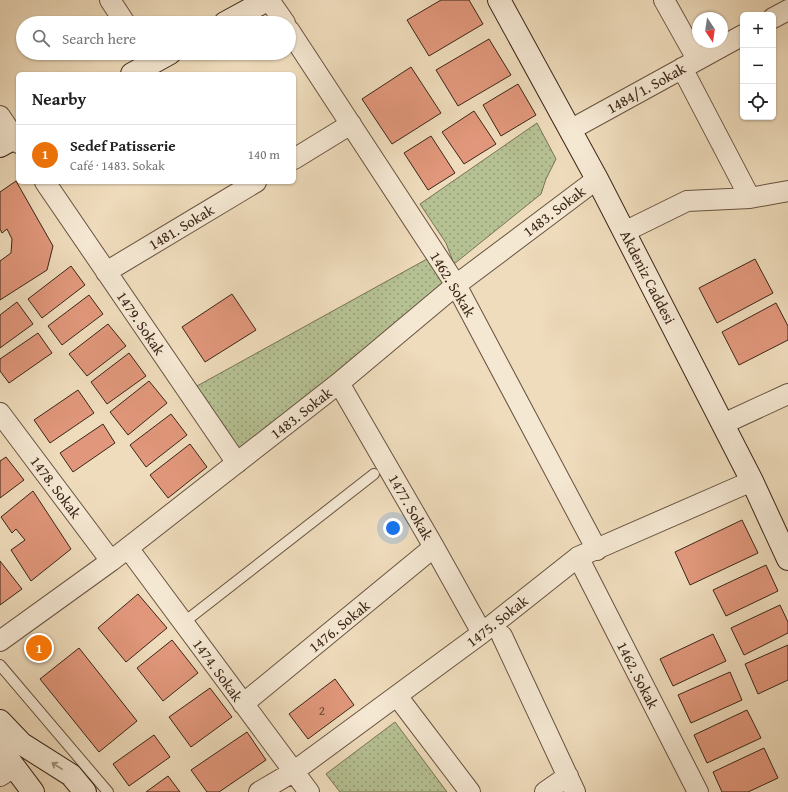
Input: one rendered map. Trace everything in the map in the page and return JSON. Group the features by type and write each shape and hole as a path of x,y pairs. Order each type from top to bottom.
{"street":[{"path":"110,0 120,16"},
{"path":"238,16 268,0 279,16"},
{"name":"Akdeniz Caddesi","path":"499,0 597,179 723,424 788,559"},
{"path":"664,0 690,64 750,198"},
{"path":"776,16 788,10"},
{"name":"1484/1. Sokak","path":"570,130 740,37"},
{"name":"1462. Sokak","path":"296,41 456,285 597,550"},
{"path":"142,64 152,60"},
{"path":"0,116 13,140"},
{"path":"296,158 351,124"},
{"name":"1483. Sokak","path":"0,641 128,548 339,383 456,285 597,179"},
{"name":"1479. Sokak","path":"46,184 237,463"},
{"name":"1481. Sokak","path":"106,272 253,184"},
{"path":"624,232 687,201 750,198 788,191"},
{"name":"1477. Sokak","path":"339,383 482,633"},
{"path":"723,424 788,394"},
{"name":"1478. Sokak","path":"0,414 112,560"},
{"name":"1475. Sokak","path":"259,792 293,772 397,696 482,633 578,557 752,482"},
{"name":"1476. Sokak","path":"243,704 434,547"},
{"name":"1474. Sokak","path":"128,548 309,792"},
{"name":"1462. Sokak","path":"578,557 698,792"},
{"path":"502,636 571,784 545,792"},
{"path":"397,696 470,792"},
{"path":"0,721 22,744 71,775 85,792"},
{"path":"0,748 7,772 33,792"}],"lane":[{"path":"183,623 374,474"},
{"path":"0,665 108,792"}],"green space":[{"path":"537,123 556,159 546,179 541,194 454,264 446,243 420,204"},
{"path":"436,254 456,285 237,463 188,391"},
{"path":"395,722 447,792 340,792 326,774"}],"building":[{"path":"441,0 469,0 483,24 429,56 407,20"},
{"path":"489,39 511,75 458,106 436,70"},
{"path":"411,67 441,113 392,144 362,99"},
{"path":"518,84 536,115 501,136 483,105"},
{"path":"474,111 496,144 464,164 442,132"},
{"path":"431,136 455,173 428,190 404,153"},
{"path":"16,181 16,184 18,184 53,246 47,270 0,300 0,261 11,253 12,239 7,229 2,233 0,229 0,192"},
{"path":"755,259 773,293 717,323 699,288"},
{"path":"71,266 85,285 42,318 28,299"},
{"path":"232,294 256,330 205,362 182,327"},
{"path":"89,295 103,314 62,345 48,326"},
{"path":"17,302 33,324 0,348 0,315"},
{"path":"776,303 788,326 788,340 739,365 722,332"},
{"path":"108,324 126,346 87,376 69,354"},
{"path":"38,333 52,353 9,383 0,371 0,359"},
{"path":"129,353 146,376 107,404 91,382"},
{"path":"149,381 167,403 128,435 110,412"},
{"path":"78,390 94,413 50,443 34,420"},
{"path":"171,414 187,435 146,467 130,445"},
{"path":"103,424 115,443 73,472 60,453"},
{"path":"190,444 207,467 168,498 150,475"},
{"path":"6,457 24,480 0,498 0,461"},
{"path":"33,491 71,549 31,581 11,550 25,540 16,529 12,533 1,517"},
{"path":"742,520 758,553 690,585 675,552"},
{"path":"0,561 22,589 0,605"},
{"path":"766,565 778,591 726,616 713,590"},
{"path":"138,594 167,628 126,662 98,628"},
{"path":"780,605 788,622 788,633 744,655 731,628"},
{"path":"713,634 726,661 673,686 660,659"},
{"path":"172,640 198,673 163,701 137,668"},
{"path":"788,645 788,680 758,694 745,664"},
{"path":"79,648 137,721 99,752 40,679"},
{"path":"730,672 742,700 691,723 678,695"},
{"path":"335,679 354,705 308,739 289,714"},
{"path":"210,688 232,717 191,747 169,717"},
{"path":"747,710 761,738 707,763 694,735"},
{"path":"247,732 266,760 219,792 207,792 191,770"},
{"path":"154,735 170,757 129,786 113,764"},
{"path":"764,748 778,778 748,792 722,792 713,772"},
{"path":"168,776 180,792 146,792"}],"place":[{"name":"Sedef Patisserie","path":"39,648"}]}
